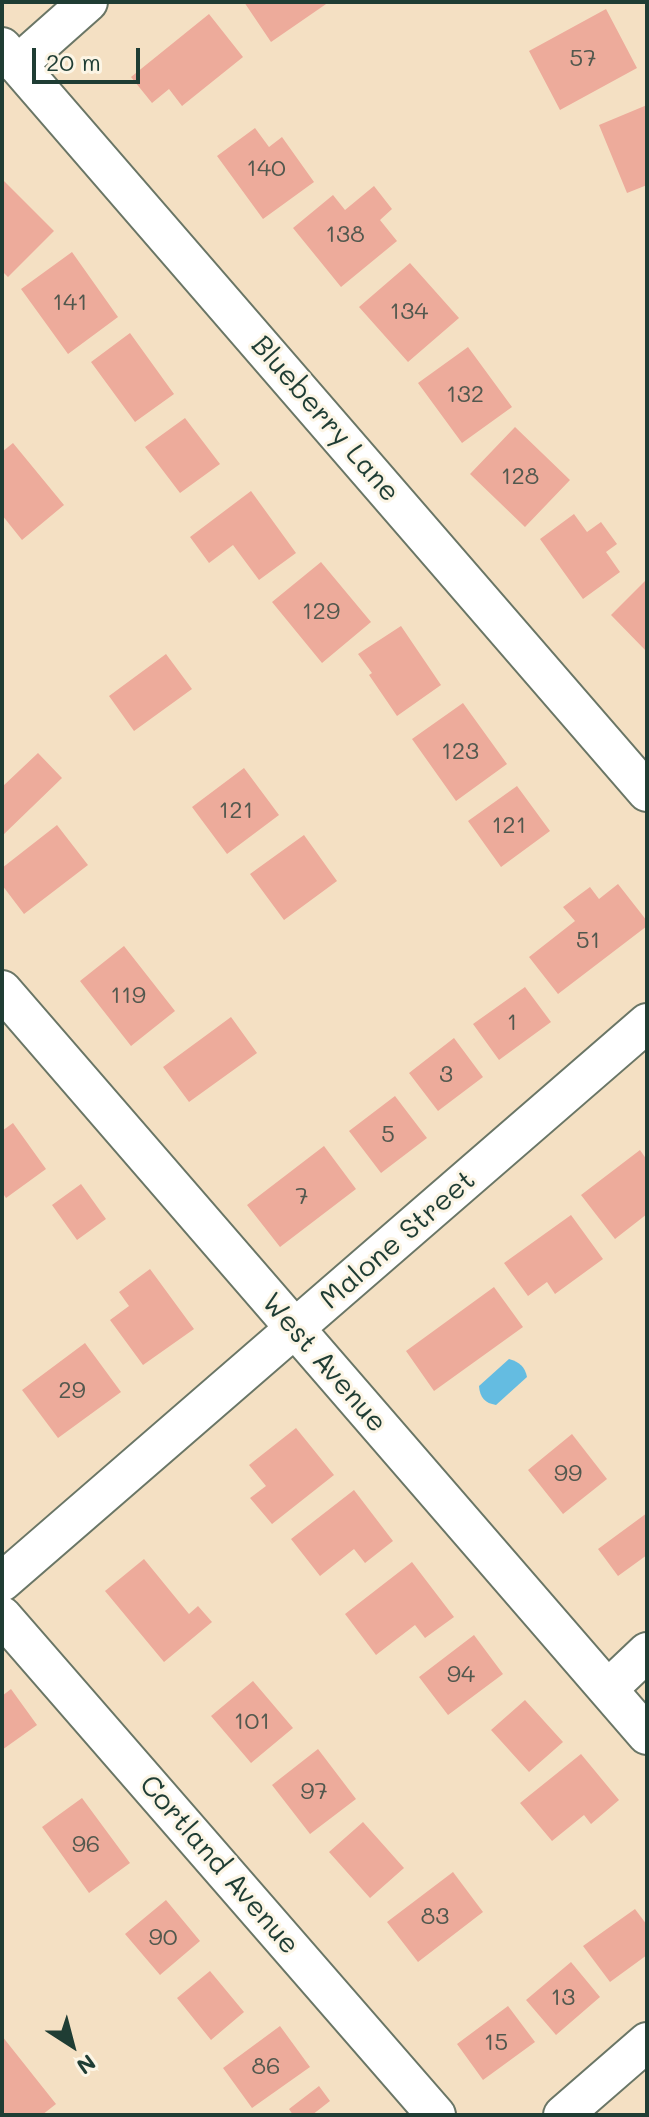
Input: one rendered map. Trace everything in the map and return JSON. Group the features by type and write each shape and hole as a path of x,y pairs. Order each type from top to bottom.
{"street":[{"path":"10,56 88,2"},
{"name":"Blueberry Lane","path":"10,56 647,792"},
{"name":"West Avenue","path":"2,990 647,1735"},
{"name":"Malone Street","path":"2,1582 647,1023"},
{"name":"Cortland Avenue","path":"2,1616 436,2115"},
{"path":"608,1689 647,1652"},
{"path":"563,2115 647,2042"}],"water":[{"path":"509,1359 521,1365 527,1377 496,1405 489,1403 482,1397 479,1386"}],"building":[{"path":"244,2 329,2 271,42"},
{"path":"606,9 637,68 560,110 529,51"},
{"path":"209,14 243,57 182,106 169,89 152,103 131,77"},
{"path":"647,105 647,185 627,193 599,125"},
{"path":"255,128 269,147 282,137 314,182 263,219 217,156"},
{"path":"2,179 54,231 8,277 2,271"},
{"path":"374,186 392,209 380,220 397,241 341,287 293,228 333,195 345,210"},
{"path":"72,252 118,317 68,354 21,289"},
{"path":"410,263 459,318 408,362 359,307"},
{"path":"130,333 174,394 135,422 91,362"},
{"path":"468,347 512,407 462,443 418,383"},
{"path":"185,418 220,464 180,493 145,447"},
{"path":"515,427 570,480 525,527 470,474"},
{"path":"13,443 64,505 22,540 2,515 2,452"},
{"path":"251,491 296,553 259,580 233,545 209,563 190,537"},
{"path":"574,514 587,532 601,522 617,544 606,552 620,572 583,599 540,539"},
{"path":"321,562 371,622 322,663 272,602"},
{"path":"645,581 647,583 647,652 611,615"},
{"path":"401,626 441,685 397,716 358,654"},
{"path":"166,654 192,689 134,731 109,696"},
{"path":"463,703 507,764 456,801 412,739"},
{"path":"38,753 62,778 2,836 2,787"},
{"path":"244,768 279,815 227,854 192,807"},
{"path":"517,786 550,831 501,867 468,821"},
{"path":"57,825 88,865 24,914 2,885 2,868"},
{"path":"304,835 337,881 284,920 250,874"},
{"path":"618,884 647,921 647,926 558,994 529,957 575,921 563,907 590,887 599,899"},
{"path":"124,946 175,1011 131,1046 80,981"},
{"path":"525,987 551,1022 499,1060 473,1024"},
{"path":"231,1017 257,1053 189,1102 163,1067"},
{"path":"454,1038 483,1077 438,1111 409,1073"},
{"path":"395,1096 427,1138 381,1173 349,1131"},
{"path":"13,1123 46,1169 6,1198 2,1192 2,1131"},
{"path":"324,1146 356,1189 280,1247 247,1205"},
{"path":"640,1150 647,1160 647,1214 615,1239 581,1195"},
{"path":"81,1184 106,1219 77,1240 52,1205"},
{"path":"571,1215 603,1259 555,1294 547,1282 528,1296 504,1263"},
{"path":"150,1269 194,1329 143,1365 110,1320 129,1306 119,1292"},
{"path":"494,1287 523,1327 434,1391 406,1351"},
{"path":"85,1343 121,1392 58,1438 22,1390"},
{"path":"296,1428 334,1475 272,1524 250,1498 266,1486 249,1465"},
{"path":"572,1434 607,1479 563,1514 528,1470"},
{"path":"354,1490 393,1541 365,1563 354,1549 320,1576 291,1539"},
{"path":"647,1513 647,1555 618,1576 598,1549"},
{"path":"144,1559 189,1614 198,1606 212,1622 164,1662 105,1591"},
{"path":"412,1562 454,1617 425,1638 415,1625 376,1655 345,1614"},
{"path":"474,1635 503,1674 448,1715 419,1677"},
{"path":"253,1681 293,1728 251,1763 211,1716"},
{"path":"11,1689 37,1725 2,1750 2,1696"},
{"path":"525,1700 563,1742 529,1772 491,1730"},
{"path":"318,1749 356,1799 310,1834 272,1785"},
{"path":"581,1754 619,1800 591,1824 584,1815 552,1841 520,1803"},
{"path":"82,1798 130,1863 89,1893 42,1827"},
{"path":"363,1822 404,1868 370,1898 329,1852"},
{"path":"453,1872 483,1912 418,1962 387,1922"},
{"path":"166,1900 200,1941 160,1975 125,1934"},
{"path":"635,1909 647,1925 647,1955 610,1982 583,1946"},
{"path":"571,1962 600,1997 556,2035 526,2000"},
{"path":"210,1971 244,2012 211,2040 177,1998"},
{"path":"508,2006 535,2042 483,2080 457,2044"},
{"path":"280,2026 310,2067 252,2108 223,2068"},
{"path":"2,2036 56,2104 42,2115 5,2115 2,2111"},
{"path":"319,2086 330,2101 312,2115 293,2115 289,2109"}]}
